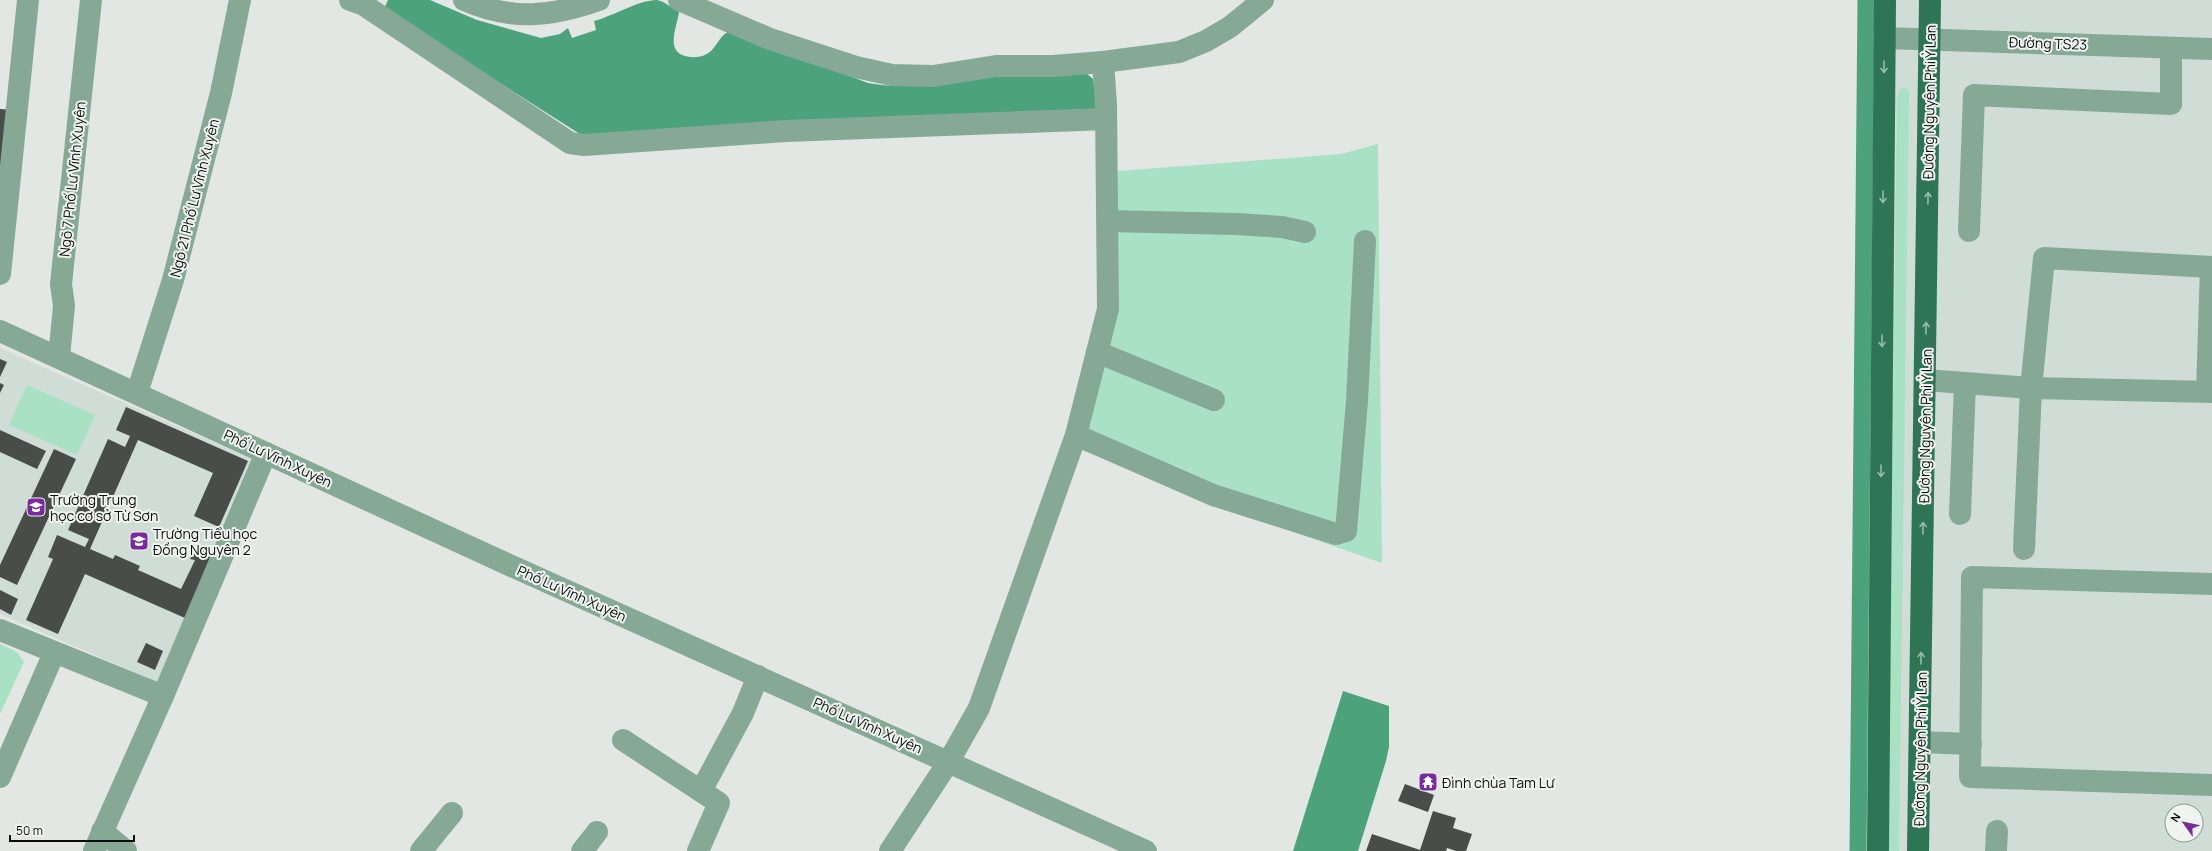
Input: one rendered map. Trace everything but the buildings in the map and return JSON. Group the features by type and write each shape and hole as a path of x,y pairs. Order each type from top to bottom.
{"main road":[{"path":"1878,851 1885,0"},
{"name":"Đường Nguyên Phi Ỷ Lan","path":"1918,851 1930,0"}],"street":[{"path":"0,274 28,0"},
{"name":"Ngõ 7 Phố Lư Vĩnh Xuyên","path":"59,357 64,306 61,284 91,0"},
{"name":"Ngõ 21 Phố Lư Vĩnh Xuyên","path":"137,393 173,280 221,93 240,0"},
{"path":"464,0 510,14 534,15 556,13 599,0"},
{"path":"679,0 770,39 856,67 892,76 933,76 996,66 1053,66 1103,62 1179,52 1206,41 1230,27 1263,0"},
{"path":"360,2 570,143 584,145 1106,111"},
{"name":"Đường TS23","path":"1884,38 2212,49"},
{"path":"1969,231 1974,95 2171,104 2171,48"},
{"path":"890,851 949,761 979,708 1076,436 1108,309 1106,111 1103,62"},
{"path":"1108,221 1236,224 1282,227 1305,232"},
{"path":"1076,436 1213,495 1336,534 1346,531 1357,401 1365,241"},
{"path":"1925,380 2031,388 2209,392 2211,267 2044,258 2031,388 2024,549"},
{"name":"Phố Lư Vĩnh Xuyên","path":"0,331 507,564 949,761 1140,850"},
{"path":"1097,352 1214,400"},
{"path":"1960,514 1965,383"},
{"path":"94,851 164,696 266,453"},
{"path":"2212,584 1972,577 1970,778 2212,785"},
{"path":"0,630 164,696"},
{"path":"0,776 54,653"},
{"path":"701,791 743,713 758,676"},
{"path":"623,740 719,803 698,851"},
{"path":"1920,742 1971,744"},
{"path":"421,851 452,813"},
{"path":"102,831 126,851"},
{"path":"582,851 597,832"}],"shaded area":[{"path":"388,0 430,0 477,20 541,38 560,34 568,28 572,38 596,30 594,21 634,5 657,0 679,12 674,46 682,55 696,57 706,54 711,51 721,37 730,31 868,83 901,86 933,84 1009,74 1086,73 1093,79 1098,112 583,136 384,9"},
{"path":"1865,0 2212,0 2212,851 1865,851"},
{"path":"1905,88 1909,91 1909,95 1899,851 1887,851 1897,99 1900,89"},
{"path":"1378,144 1382,563 1221,507 1079,449 1118,171 1341,154"},
{"name":"Trường Tiểu học Đồng Nguyên 2","path":"0,348 254,460 164,685 0,614"},
{"path":"27,385 95,415 77,455 9,425"},
{"path":"0,644 17,652 24,662 0,714"},
{"path":"1343,691 1389,706 1389,747 1358,851 1293,851"}],"waterway":[{"path":"1858,851 1866,0"}],"place":[{"name":"Trường Trung học cơ sở Từ Sơn","path":"36,507"},
{"name":"Trường Tiểu học Đồng Nguyên 2","path":"139,541"},
{"name":"Đình chùa Tam Lư","path":"1428,782"}]}
